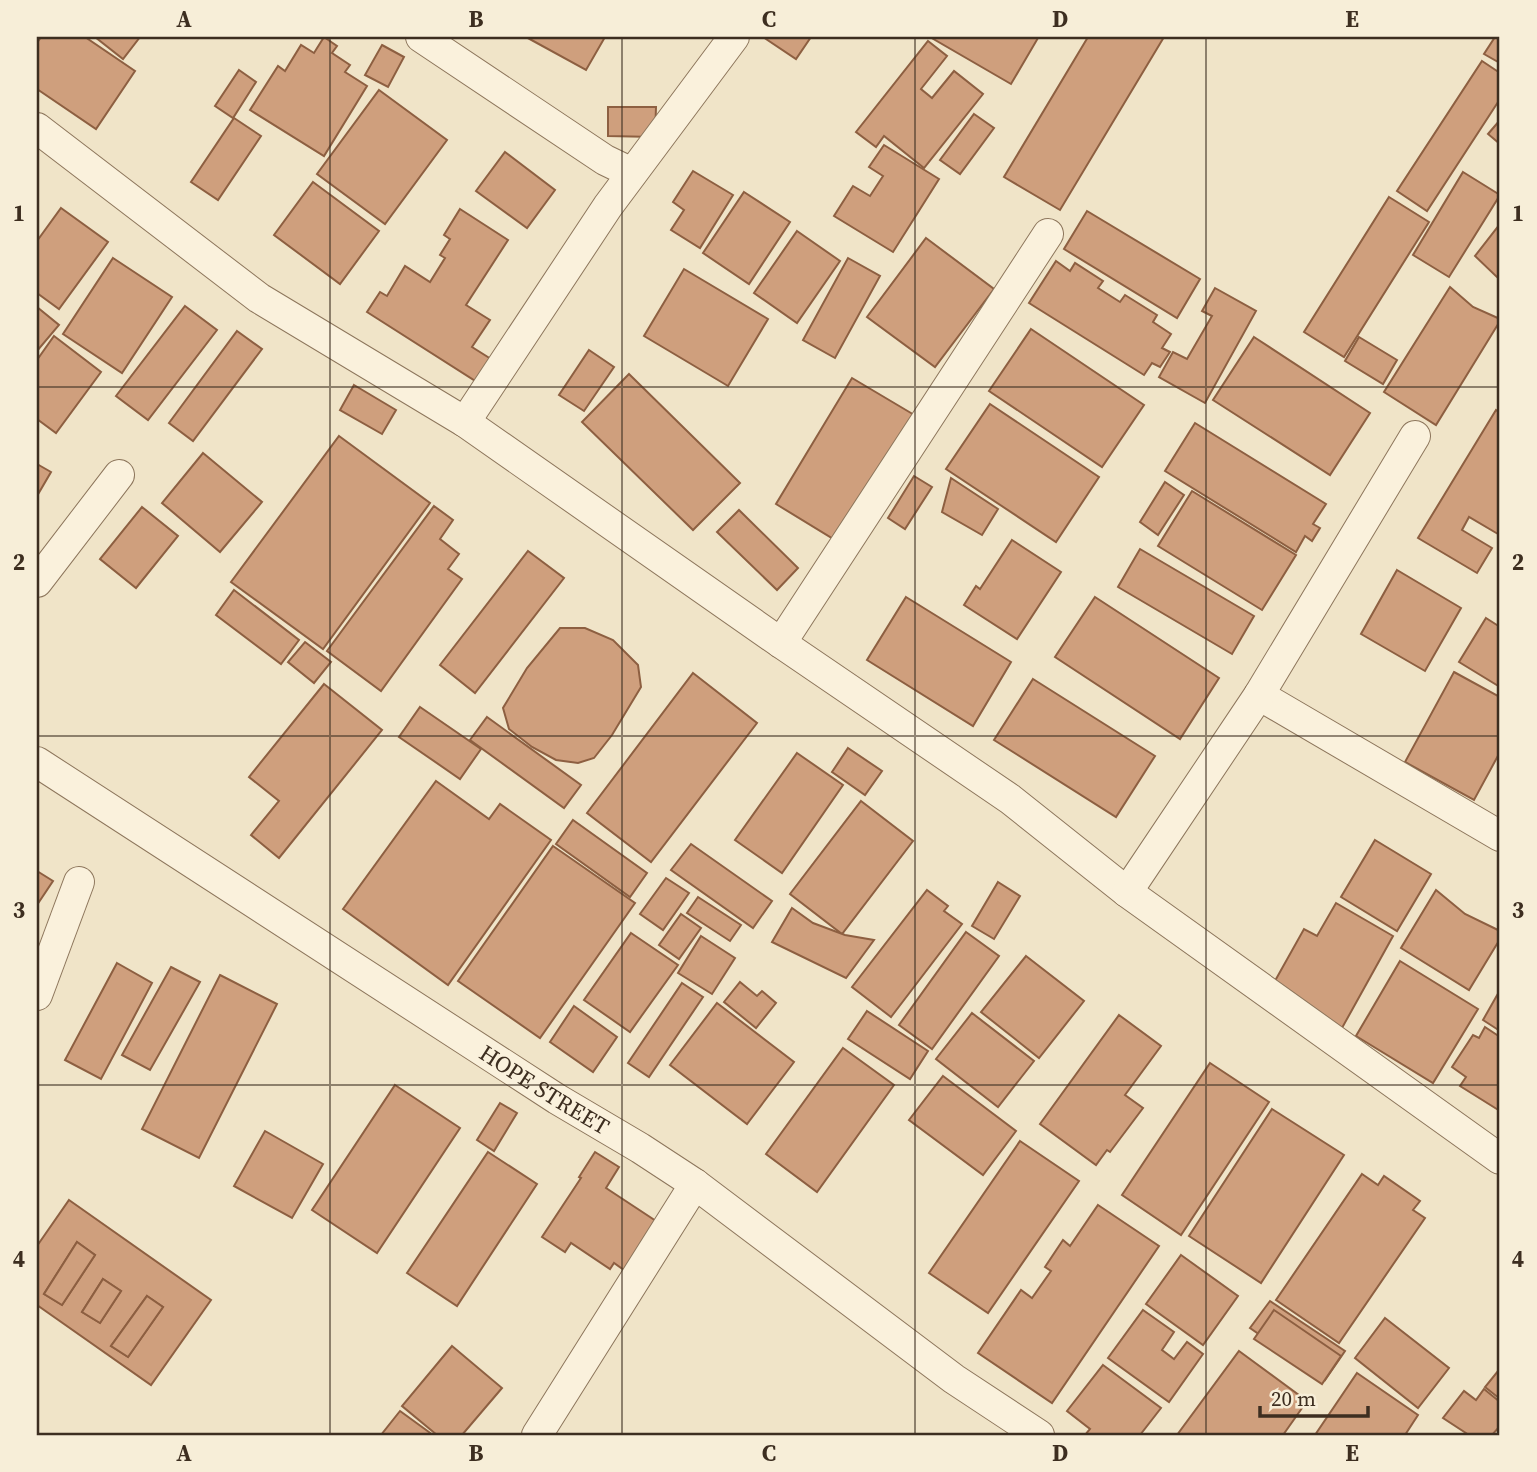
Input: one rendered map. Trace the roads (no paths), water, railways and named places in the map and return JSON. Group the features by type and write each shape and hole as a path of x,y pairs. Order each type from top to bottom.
{"street":[{"path":"421,37 605,160 632,173"},
{"path":"466,422 608,206 734,37"},
{"path":"37,128 259,298 466,422 1010,799 1127,892 1500,1159"},
{"path":"782,643 1048,234"},
{"path":"1127,892 1259,695 1415,436"},
{"path":"37,582 119,475"},
{"path":"1259,695 1500,836"},
{"name":"HOPE STREET","path":"37,762 557,1099 695,1184 954,1379 1039,1435"},
{"path":"37,995 79,882"},
{"path":"537,1435 695,1184"}]}
